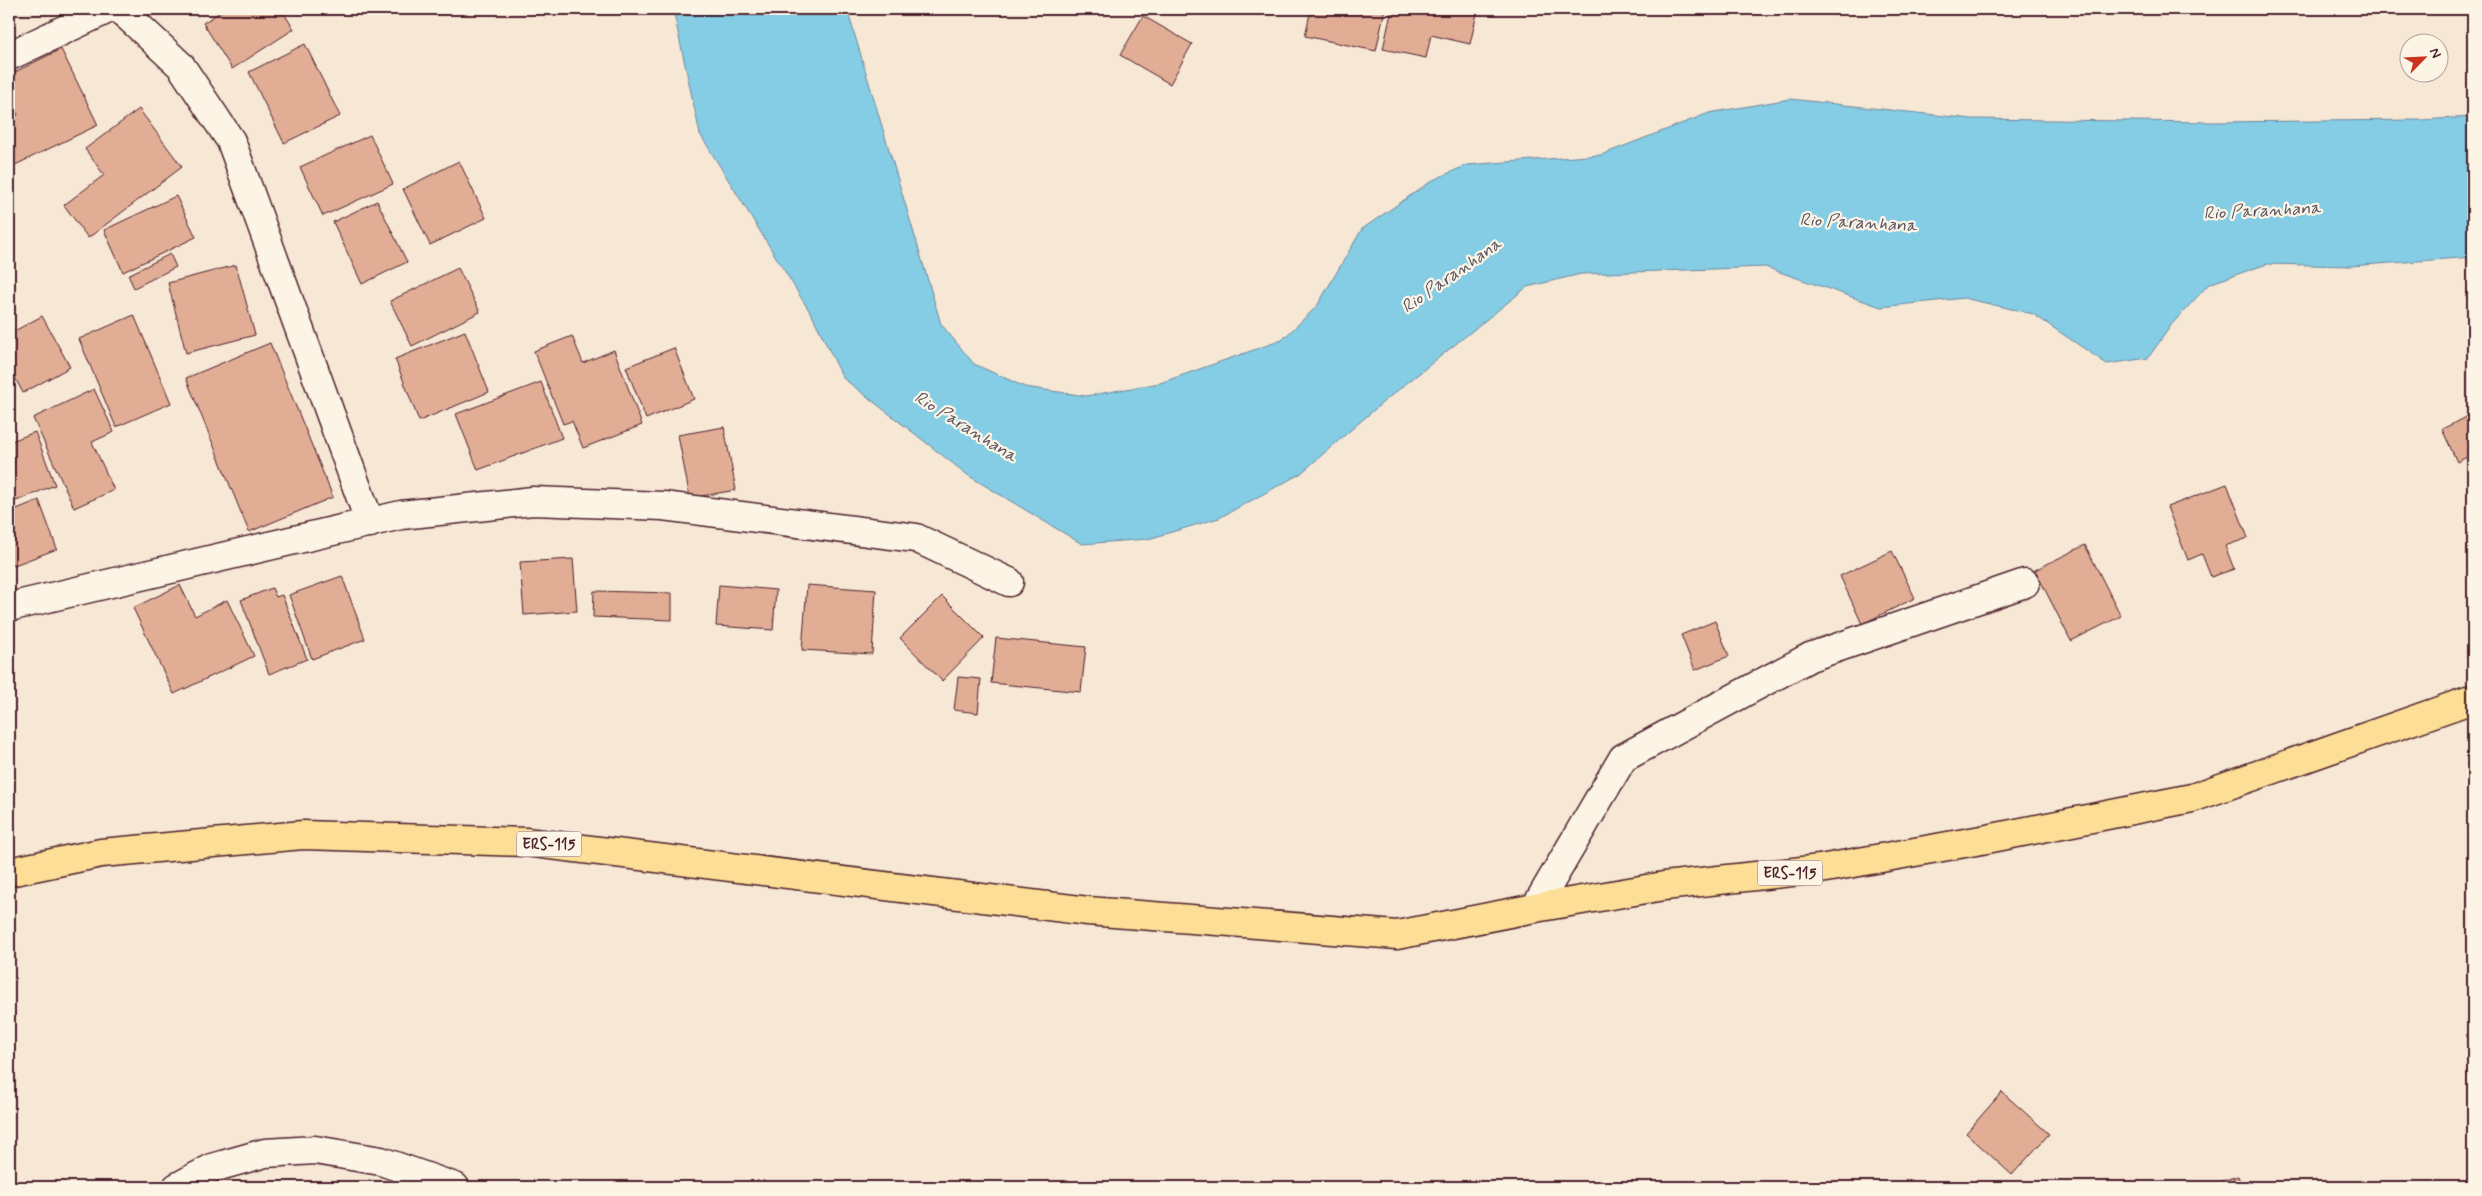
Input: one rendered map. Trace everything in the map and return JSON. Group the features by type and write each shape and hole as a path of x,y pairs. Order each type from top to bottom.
{"main road":[{"name":"ERS-115","path":"9,872 101,853 303,834 526,842 1088,911 1397,935 1535,908 1664,886 1820,870 1987,840 2192,798 2473,699"}],"street":[{"path":"9,56 108,9"},
{"path":"120,9 181,66 231,141 370,523"},
{"path":"9,607 401,515 533,501 663,506 916,538 1009,582"},
{"path":"1535,908 1623,758 1810,657 2025,583"},
{"path":"176,1187 212,1168 265,1153 315,1150 381,1160 455,1187"}],"water":[{"name":"Rio Paranhana","path":"673,9 847,9 941,324 974,364 1025,387 1086,396 1160,383 1282,340 1317,306 1362,229 1433,180 1467,165 1601,155 1709,113 1790,99 1972,119 2210,122 2421,120 2473,117 2473,257 2350,266 2267,264 2209,284 2172,324 2148,358 2107,364 2033,314 1964,298 1881,307 1765,267 1581,274 1527,287 1382,403 1300,474 1219,518 1148,539 1082,544 969,476 843,378 813,317 700,134"}],"building":[{"path":"225,9 281,9 294,29 232,69 203,23"},
{"path":"1311,9 1385,9 1376,51 1305,36"},
{"path":"1392,9 1478,9 1470,44 1431,35 1426,58 1383,49"},
{"path":"1143,16 1192,44 1170,84 1120,55"},
{"path":"305,44 340,116 284,143 249,72"},
{"path":"61,49 98,125 9,168 9,120 18,115 9,97 9,75"},
{"path":"139,109 182,167 88,238 64,205 104,175 85,149"},
{"path":"370,135 393,184 323,216 300,167"},
{"path":"459,161 486,218 430,245 403,189"},
{"path":"176,196 196,237 123,272 104,230"},
{"path":"377,201 407,262 362,284 333,222"},
{"path":"170,254 176,267 134,288 128,275"},
{"path":"236,265 255,335 186,353 168,283"},
{"path":"458,268 480,312 412,346 390,301"},
{"path":"134,315 171,403 116,427 79,339"},
{"path":"42,316 70,367 23,393 9,366 9,334"},
{"path":"465,331 489,392 419,421 395,359"},
{"path":"572,336 583,363 614,350 642,425 583,448 572,421 563,424 534,351"},
{"path":"270,343 333,497 249,532 186,378"},
{"path":"674,348 694,399 646,419 626,367"},
{"path":"541,382 562,438 478,470 456,414"},
{"path":"94,389 114,432 92,442 114,490 74,508 33,418"},
{"path":"2473,414 2473,454 2457,462 2442,429"},
{"path":"724,427 736,490 690,498 678,435"},
{"path":"35,432 55,485 9,504 9,442"},
{"path":"2227,484 2248,538 2225,546 2234,569 2211,577 2202,554 2188,560 2167,507"},
{"path":"39,500 57,549 9,567 9,512"},
{"path":"2085,545 2121,616 2071,641 2035,570"},
{"path":"1892,551 1915,598 1862,624 1840,576"},
{"path":"573,559 577,611 524,615 520,562"},
{"path":"342,576 365,639 312,659 289,595"},
{"path":"180,585 195,616 227,600 254,656 174,694 133,608"},
{"path":"719,585 776,590 773,630 716,626"},
{"path":"807,585 876,590 872,654 802,650"},
{"path":"272,588 276,597 282,595 307,659 269,674 241,600"},
{"path":"594,591 672,593 672,620 593,617"},
{"path":"942,596 984,638 942,681 900,638"},
{"path":"1715,621 1729,656 1695,670 1681,635"},
{"path":"996,638 1086,647 1081,692 991,683"},
{"path":"958,677 981,679 978,713 954,710"},
{"path":"2002,1092 2049,1134 2012,1175 1966,1133"},
{"path":"2238,1176 2242,1187 2202,1187"}]}
